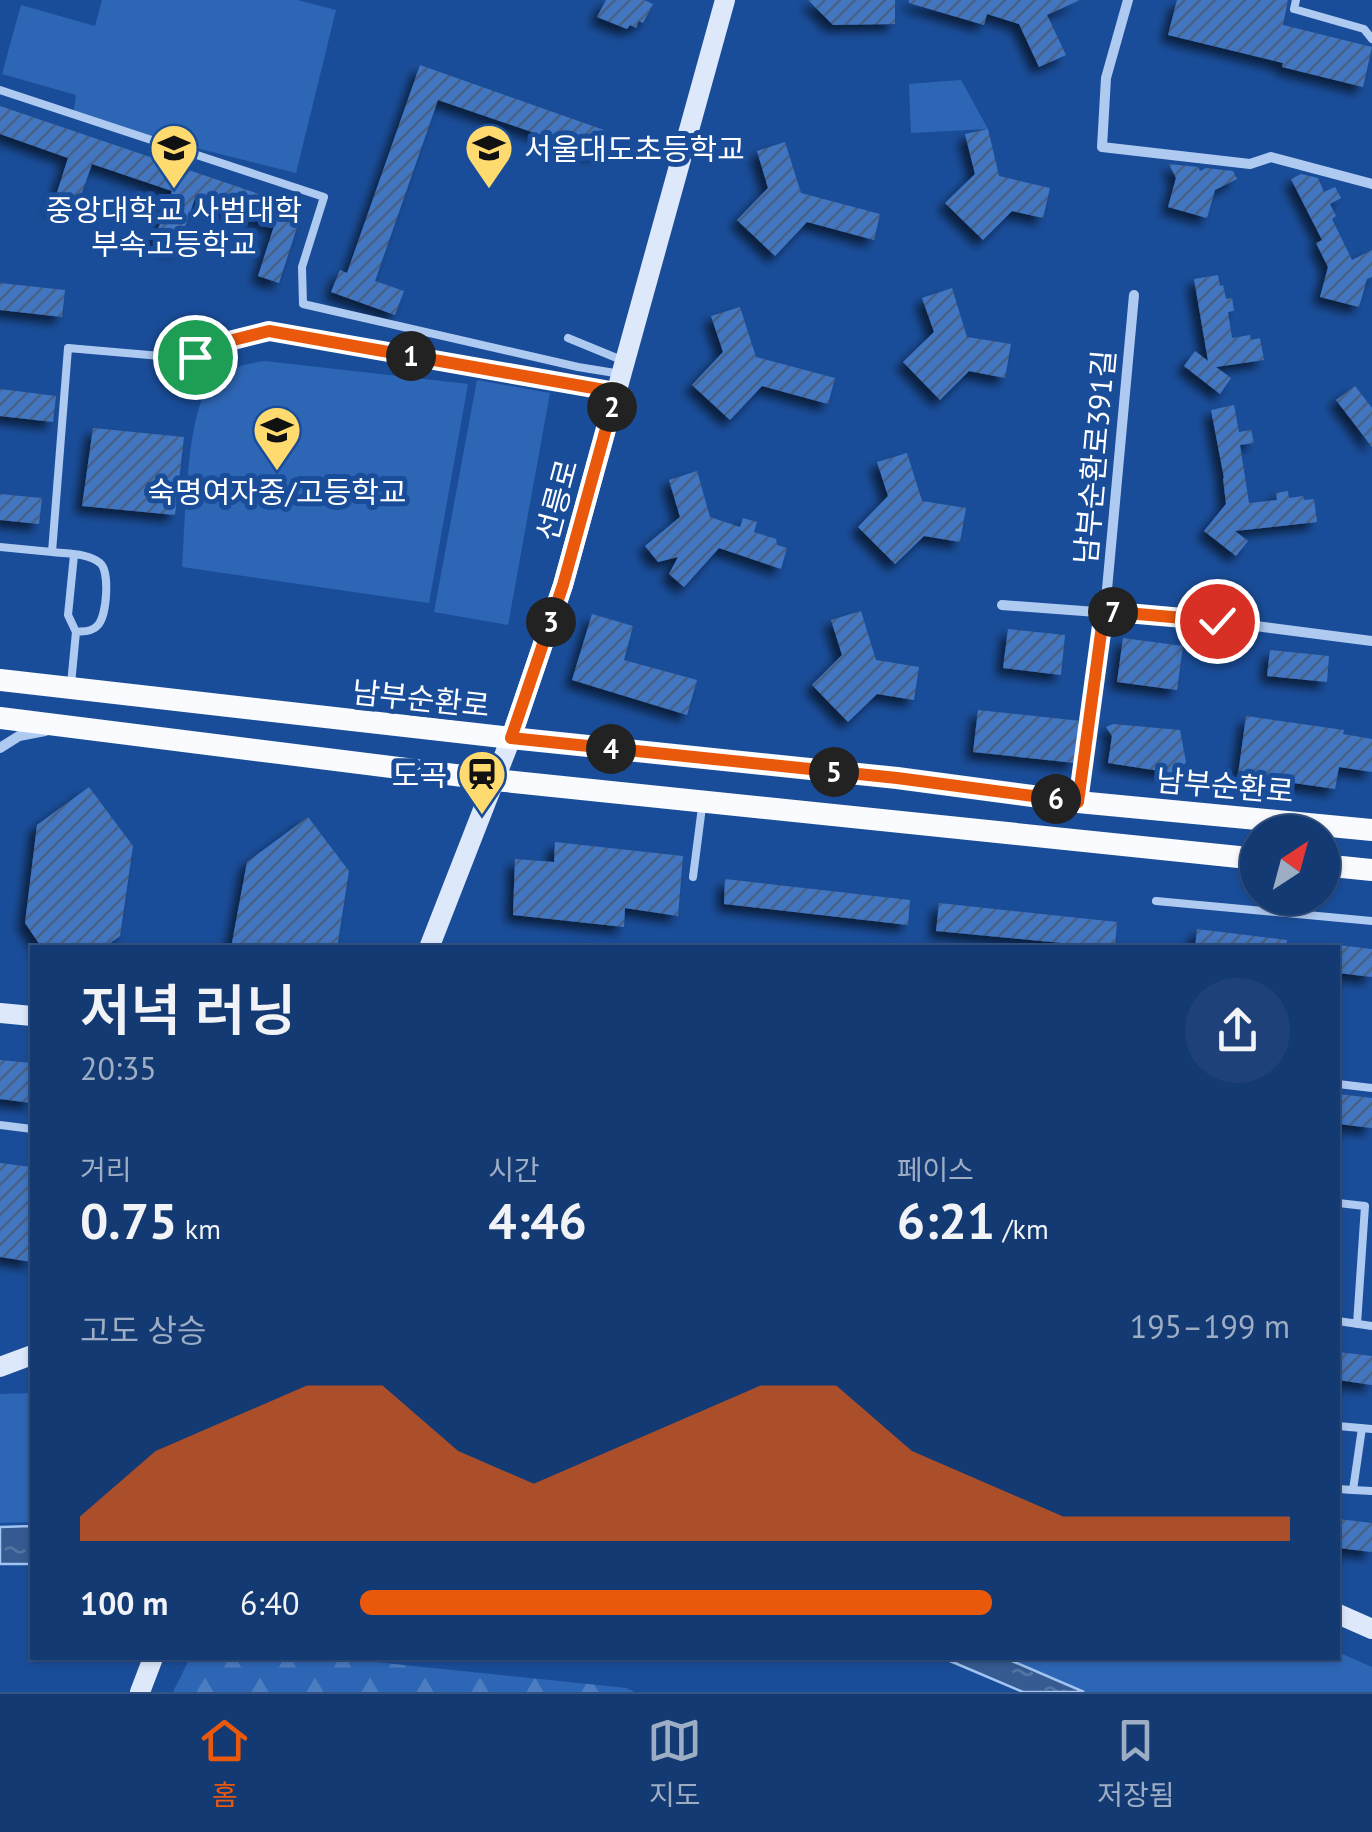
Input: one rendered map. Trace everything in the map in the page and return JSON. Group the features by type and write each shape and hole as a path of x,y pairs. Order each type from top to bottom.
{"main road":[{"name":"선릉로","path":"429,945 511,738 563,585 725,0"},
{"name":"남부순환로","path":"0,680 897,778 1078,802 1372,830"},
{"path":"0,718 495,780 1240,857"},
{"path":"1340,867 1372,870"},
{"path":"0,1012 30,1016"},
{"path":"0,1369 30,1356"},
{"path":"0,1369 30,1370"},
{"path":"1340,1615 1372,1629"},
{"path":"140,1692 152,1660"}],"street":[{"path":"1128,0 1106,78 1102,147 1250,164 1271,156 1372,184"},
{"name":"남부순환로391길","path":"1078,802 1104,611 1134,295"},
{"path":"1002,604 1217,621 1372,641"},
{"path":"0,748 19,736 67,726"}],"lane":[{"path":"1296,0 1294,9 1364,29 1372,39"},
{"path":"0,90 324,196 302,267 303,304 621,375"},
{"path":"52,552 68,348 184,358 195,357 213,345 269,331 621,375"},
{"path":"568,338 621,375"},
{"path":"0,547 74,555 103,565 107,574 102,618 90,631 76,632"},
{"path":"70,688 76,632 68,616 74,555"},
{"path":"693,876 702,801"},
{"path":"1156,901 1372,921"},
{"path":"1340,1084 1372,1088"},
{"path":"0,1125 30,1130"},
{"path":"1340,1203 1365,1206 1356,1324"},
{"path":"1340,1321 1372,1326"},
{"path":"1340,1426 1372,1429"},
{"path":"1353,1490 1362,1428"},
{"path":"1340,1489 1372,1492"}],"green space":[{"path":"102,0 297,0 336,10 296,173 73,117 76,95 2,74 21,5 95,26"},
{"path":"961,80 988,129 911,133 909,84"},
{"path":"265,361 468,384 429,603 182,567 191,444 202,399 222,374"},
{"path":"477,380 550,393 508,625 434,612"},
{"path":"30,1393 30,1522 0,1523 0,1394"},
{"path":"1340,1653 1372,1667 1372,1692 1084,1692 1010,1660 1340,1660"},
{"path":"189,1660 356,1660 635,1692 173,1692"}],"water":[{"path":"30,1526 30,1564 0,1564 0,1527"},
{"path":"948,1660 1010,1660 1084,1692 1023,1692"}],"building":[{"path":"606,0 644,0 653,4 643,23 639,21 636,28 630,25 627,29 597,17"},
{"path":"808,0 895,0 895,24 833,25"},
{"path":"909,0 1080,0 1047,15 1066,55 1039,67 1019,24 987,14 984,25"},
{"path":"1177,0 1288,0 1283,25 1372,47 1363,87 1168,35"},
{"name":"서울대도초등학교","path":"420,65 604,130 596,154 438,100 375,281 404,291 395,315 331,292 340,270 347,273"},
{"name":"중앙대학교 사범대학 부속고등학교","path":"0,106 303,209 279,283 258,276 274,226 195,198 177,250 153,243 172,191 92,164 74,215 52,208 68,158 0,134"},
{"path":"988,129 999,176 1050,188 1043,218 1012,211 983,240 945,203 975,174 965,134"},
{"path":"785,142 801,193 880,214 874,240 807,222 775,256 737,220 768,188 757,151"},
{"path":"1169,164 1198,167 1200,171 1233,171 1237,179 1215,190 1207,218 1168,207 1176,178"},
{"path":"1301,174 1318,178 1324,192 1335,187 1341,198 1330,204 1336,216 1332,219 1352,260 1372,250 1372,277 1367,279 1359,307 1320,297 1328,267 1316,243 1322,240 1291,179"},
{"path":"1218,275 1226,299 1232,298 1234,311 1228,312 1232,338 1260,338 1264,360 1216,367 1231,378 1220,394 1184,366 1195,351 1208,361 1194,279"},
{"path":"0,283 65,290 62,317 0,310"},
{"path":"952,288 967,337 1011,344 1005,378 969,371 940,400 903,362 934,332 922,298"},
{"path":"740,307 756,357 835,378 828,404 762,386 730,420 692,385 723,352 711,316"},
{"path":"1355,386 1372,408 1372,447 1336,400"},
{"path":"0,389 56,396 53,422 0,416"},
{"path":"1234,405 1239,432 1251,430 1254,443 1240,445 1249,503 1277,500 1276,493 1288,491 1289,498 1314,499 1317,522 1235,531 1248,541 1236,556 1204,531 1226,504 1211,410"},
{"path":"93,428 184,437 175,515 82,506"},
{"path":"907,453 922,501 966,508 960,542 924,536 895,564 858,527 888,496 877,462"},
{"path":"697,471 710,517 740,527 743,518 757,522 754,532 776,539 777,545 787,548 781,569 719,548 684,587 669,574 678,557 658,562 645,546 680,517 669,480"},
{"path":"0,494 42,498 39,524 0,520"},
{"path":"861,611 876,660 919,667 914,700 877,694 848,722 812,685 842,655 831,620"},
{"path":"592,614 633,626 624,660 697,680 687,715 572,680"},
{"path":"1008,629 1065,635 1061,675 1003,668"},
{"path":"1123,638 1183,646 1177,690 1117,682"},
{"path":"1270,650 1329,656 1327,682 1267,676"},
{"path":"978,710 1081,721 1075,763 973,752"},
{"path":"1246,716 1344,730 1343,734 1372,739 1372,772 1339,767 1335,789 1238,775"},
{"path":"1113,724 1180,730 1186,762 1173,773 1108,763 1112,736 1106,727"},
{"path":"89,787 133,846 120,936 107,945 40,945 25,923 37,825"},
{"path":"308,817 349,871 337,945 232,945 247,862"},
{"path":"555,842 683,856 678,916 625,908 624,927 513,915 515,859 554,862"},
{"path":"725,879 910,900 908,925 724,904"},
{"path":"939,903 1117,922 1115,945 936,931"},
{"path":"1197,929 1287,940 1286,945 1195,945"},
{"path":"1340,945 1372,949 1372,977 1340,973"},
{"path":"0,1060 30,1063 30,1103 0,1099"},
{"path":"1340,1094 1372,1098 1372,1128 1340,1124"},
{"path":"0,1163 30,1167 30,1262 0,1257"},
{"path":"1340,1352 1372,1356 1372,1385 1340,1380"},
{"path":"1340,1519 1372,1523 1372,1552 1340,1548"}],"place":[{"name":"중앙대학교 사범대학 부속고등학교","path":"174,190"},
{"name":"서울대도초등학교","path":"489,190"},
{"name":"숙명여자중/고등학교","path":"277,472"},
{"name":"도곡","path":"482,816"}],"route":[{"path":"195,357 213,345 269,331 616,392 563,585 511,738 897,778 1078,802 1104,611 1217,621"}]}
